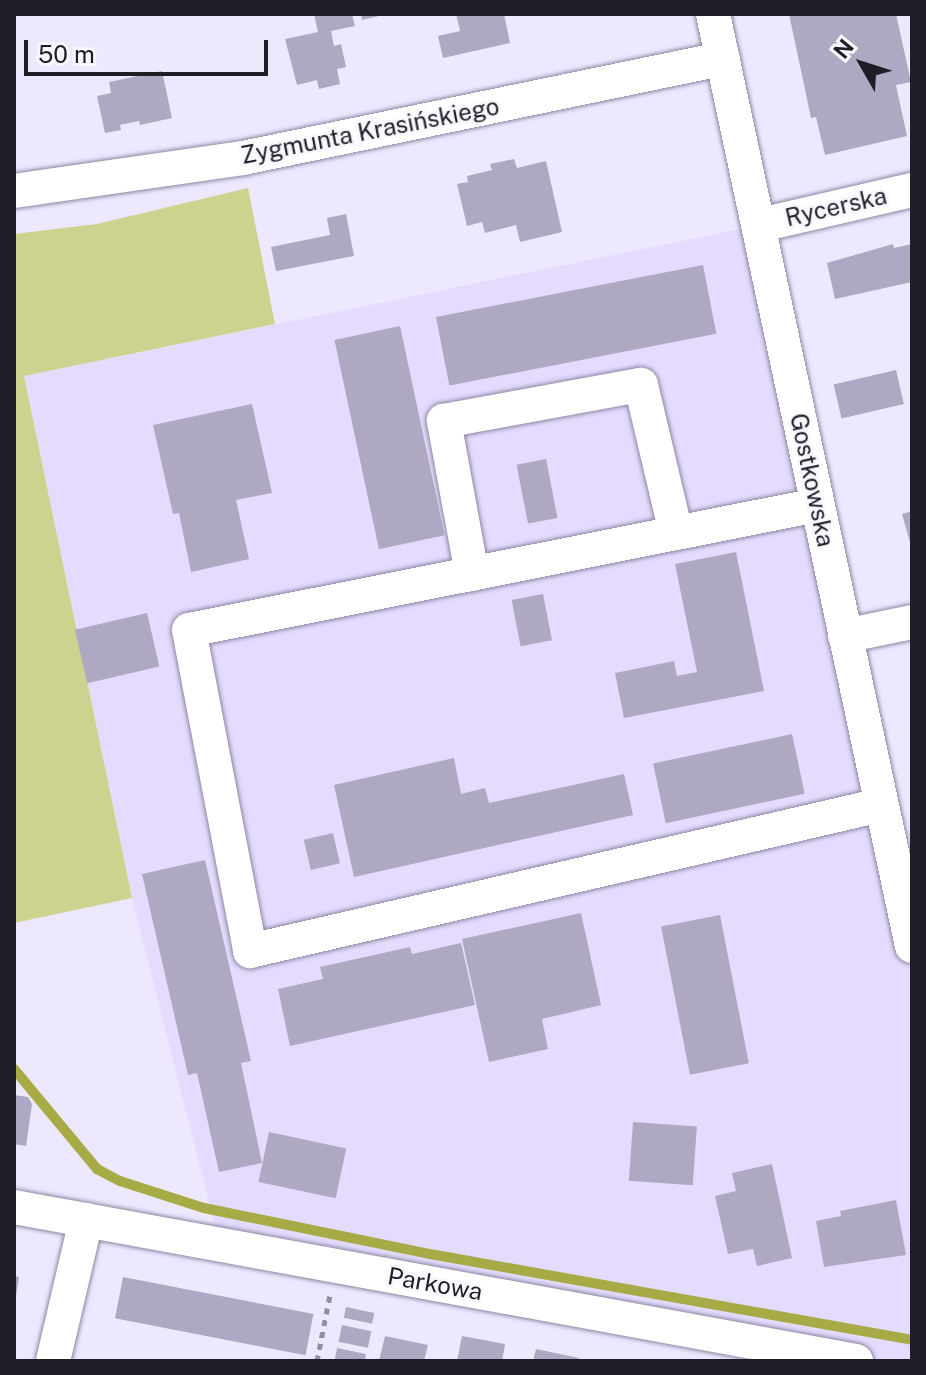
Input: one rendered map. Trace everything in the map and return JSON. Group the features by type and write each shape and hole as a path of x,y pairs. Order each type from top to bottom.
{"street":[{"name":"Gostkowska","path":"713,14 912,946"},
{"name":"Zygmunta Krasińskiego","path":"14,191 243,158 723,59"},
{"name":"Rycerska","path":"760,225 912,190"},
{"path":"472,574 444,421 641,385 676,533"},
{"path":"817,505 189,630 250,951 881,805"},
{"path":"845,636 912,622"},
{"name":"Parkowa","path":"14,1207 856,1361"},
{"path":"53,1361 86,1220"}],"path":[{"path":"317,1361 336,1265"}],"shaded area":[{"path":"760,225 912,946 912,1361 856,1361 220,1245 132,898 24,376"}],"green space":[{"path":"248,188 275,324 24,376 132,898 14,923 14,234 97,224"}],"building":[{"path":"314,14 352,14 355,26 331,31 334,46 341,44 346,67 337,69 340,84 319,89 317,80 297,85 285,39 318,32"},
{"path":"361,14 383,14 383,15 362,20"},
{"path":"456,14 504,14 510,43 443,58 438,36 460,31"},
{"path":"789,14 896,14 911,82 896,85 907,136 825,155 816,117 811,118"},
{"path":"162,71 172,118 140,125 139,121 120,125 121,130 105,133 97,96 111,93 109,82"},
{"path":"514,159 517,168 546,161 562,232 520,242 516,225 485,233 482,222 467,226 457,184 468,182 467,176 492,170 490,164"},
{"path":"346,214 354,256 276,271 271,247 330,235 327,218"},
{"path":"893,244 894,248 912,244 912,282 835,299 827,263"},
{"path":"703,265 716,334 449,386 436,317"},
{"path":"400,326 444,535 379,549 334,340"},
{"path":"896,370 904,404 842,418 834,384"},
{"path":"252,404 272,493 236,500 249,559 191,572 179,513 173,514 153,425"},
{"path":"546,459 557,518 528,524 517,465"},
{"path":"912,511 912,546 911,546 902,514"},
{"path":"736,552 764,691 624,718 615,673 674,661 677,676 697,672 675,564"},
{"path":"543,594 552,640 521,646 512,600"},
{"path":"147,613 159,667 87,683 75,630"},
{"path":"792,734 805,794 666,823 653,764"},
{"path":"454,758 461,794 485,788 489,803 624,774 633,815 354,877 334,785"},
{"path":"333,833 340,863 311,870 304,840"},
{"path":"205,860 251,1061 241,1063 262,1163 219,1172 197,1073 188,1075 142,874"},
{"path":"581,913 601,1005 542,1019 548,1049 489,1062 462,939"},
{"path":"720,915 749,1063 690,1075 661,926"},
{"path":"461,943 475,1005 290,1046 278,989 323,979 320,967 410,947 412,954"},
{"path":"14,1095 28,1097 32,1104 26,1146 14,1144"},
{"path":"633,1122 697,1126 693,1185 629,1181"},
{"path":"269,1132 346,1148 336,1198 258,1182"},
{"path":"772,1164 792,1258 757,1266 753,1249 728,1254 715,1196 736,1191 732,1173"},
{"path":"896,1200 906,1255 824,1267 816,1221 841,1216 840,1211"},
{"path":"14,1276 19,1277 16,1296 14,1296"},
{"path":"123,1277 313,1314 305,1355 115,1318"},
{"path":"346,1307 374,1313 372,1324 344,1318"},
{"path":"342,1325 371,1331 368,1348 338,1342"},
{"path":"385,1336 428,1345 424,1361 379,1361"},
{"path":"462,1336 505,1344 502,1361 457,1361"},
{"path":"337,1348 366,1354 365,1361 335,1359"},
{"path":"536,1349 579,1358 578,1361 533,1361"}],"waterway":[{"path":"14,1069 97,1169 120,1181 204,1208 430,1254 912,1340"}]}
